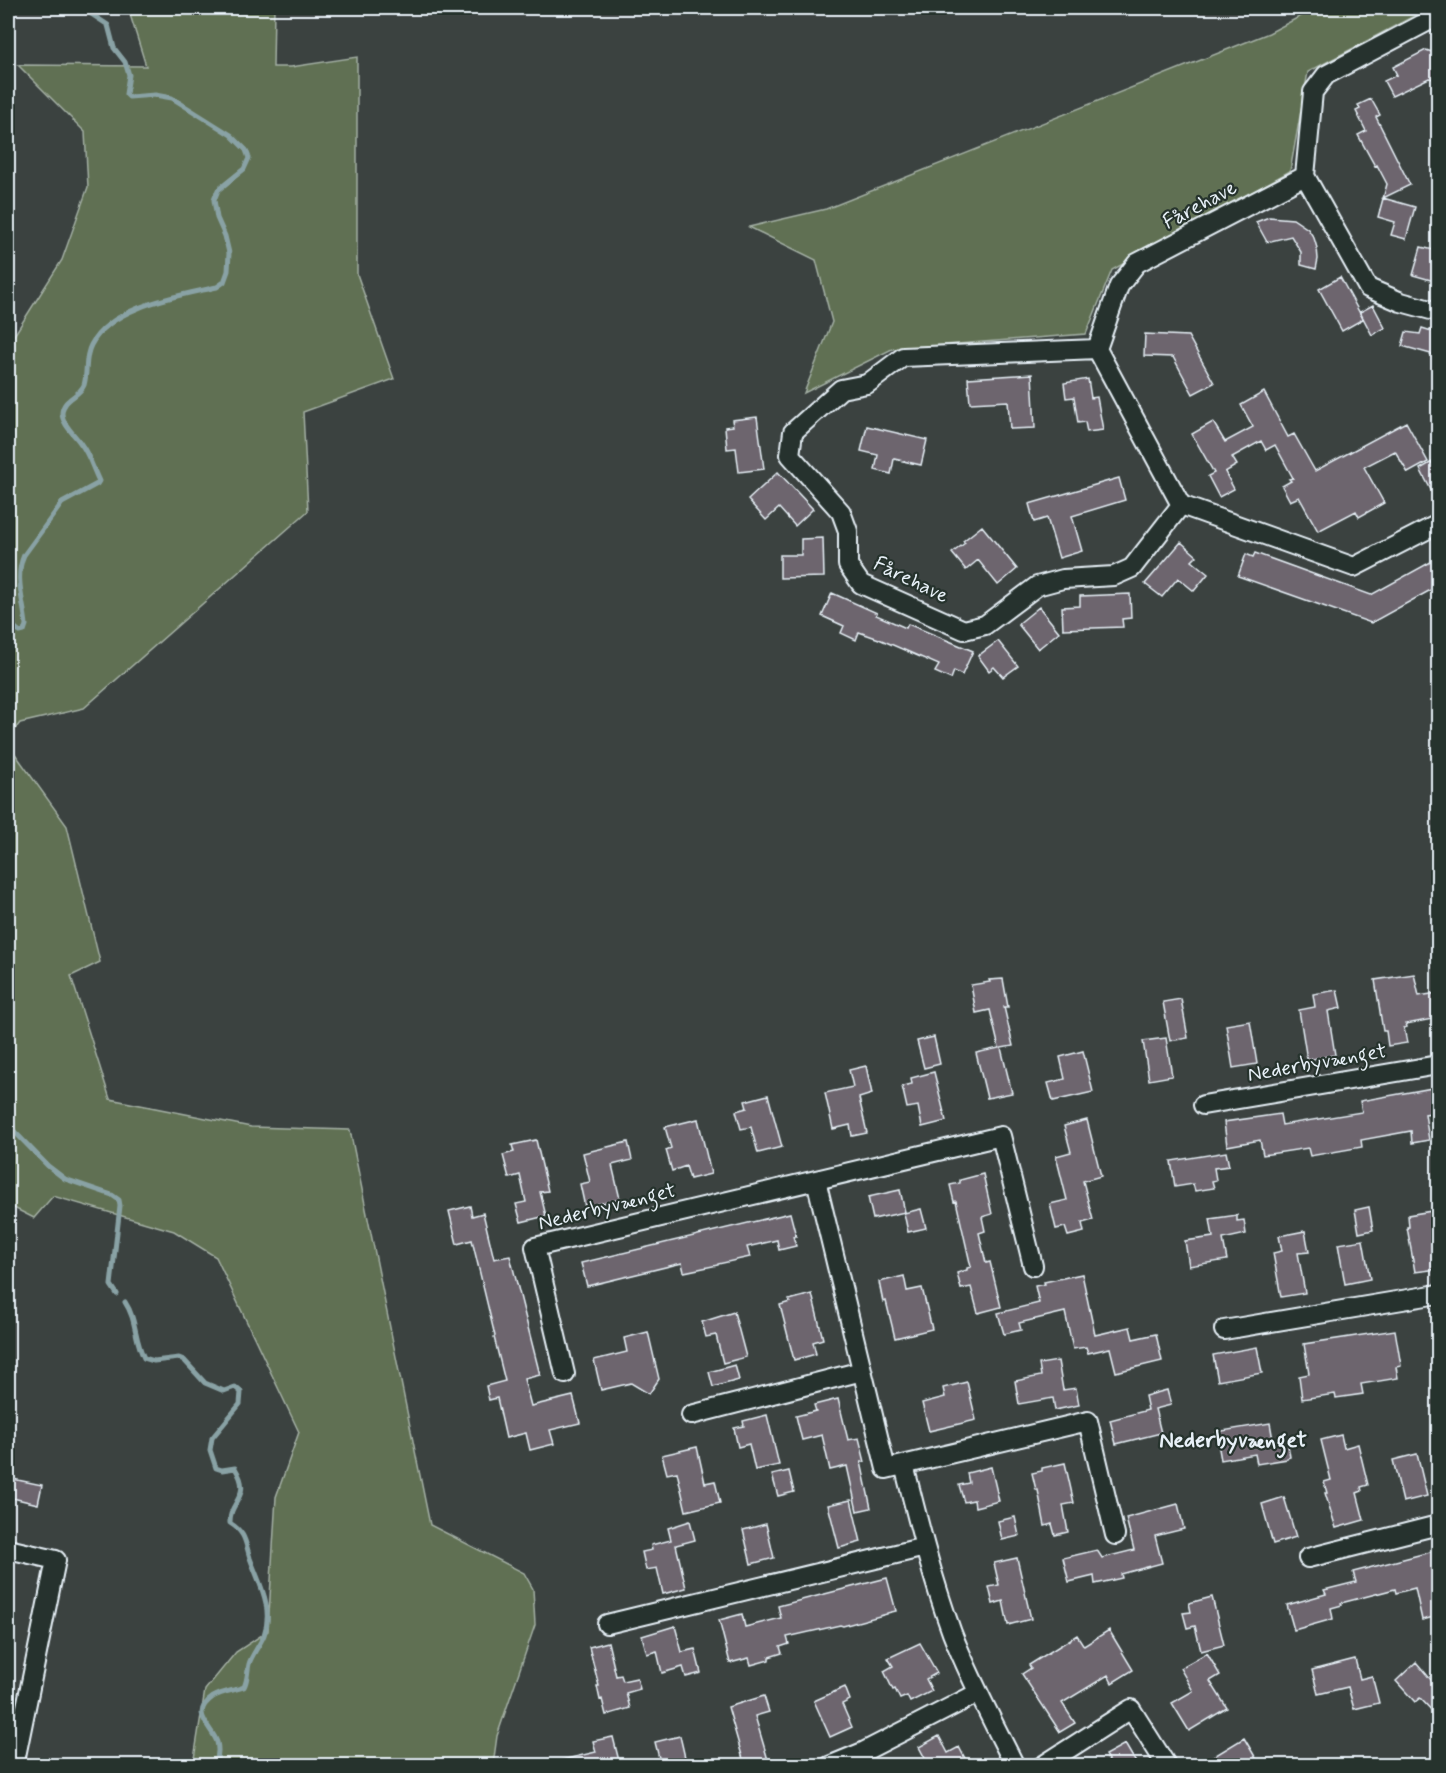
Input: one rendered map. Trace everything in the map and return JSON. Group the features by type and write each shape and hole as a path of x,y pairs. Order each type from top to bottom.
{"street":[{"path":"1438,16 1326,75 1313,92 1305,176 1368,288 1401,302 1438,312"},
{"name":"Fårehave","path":"1181,505 1132,568 1114,576 1063,579 1036,586 985,625 964,630 861,584 848,565 848,531 841,512 790,455 793,432 841,389 867,384 903,357 1097,349 1119,286 1137,263 1305,176"},
{"path":"1097,349 1181,505 1354,567 1438,524"},
{"name":"Nederbyvænget","path":"1203,1105 1438,1065"},
{"name":"Nederbyvænget","path":"566,1374 535,1247 1001,1136 1033,1266"},
{"path":"816,1180 886,1469 1088,1421 1115,1534"},
{"path":"1224,1330 1438,1294"},
{"path":"691,1415 862,1371"},
{"path":"904,1465 925,1547 952,1632 978,1693 1016,1766"},
{"path":"1308,1558 1438,1525"},
{"path":"607,1624 925,1547"},
{"path":"8,1549 56,1560 12,1756"},
{"path":"829,1766 863,1752 978,1693"},
{"path":"1042,1766 1131,1709 1167,1766"}],"green space":[{"path":"128,8 274,8 273,67 291,67 357,57 357,274 394,379 303,412 308,511 84,708 20,723 8,738 8,345 62,260 88,187 85,132 18,65 146,66"},
{"path":"1316,8 1429,8 1308,72 1290,171 1112,270 1086,334 892,349 804,393 832,322 816,260 749,227 826,209 1269,33"},
{"path":"8,744 67,826 100,962 71,976 110,1099 251,1127 350,1130 430,1525 524,1573 533,1589 535,1625 497,1736 493,1765 193,1765 205,1690 236,1652 268,1631 276,1497 299,1432 216,1257 174,1231 53,1196 34,1218 8,1205"}],"building":[{"path":"1426,50 1438,54 1438,80 1429,78 1392,96 1384,81 1397,75 1393,67"},
{"path":"1371,99 1380,115 1376,117 1410,185 1383,198 1387,184 1358,135 1366,131 1356,111 1360,109 1358,105"},
{"path":"1383,198 1415,207 1406,239 1391,235 1395,222 1378,217"},
{"path":"1269,217 1293,219 1308,229 1317,248 1316,269 1301,265 1301,252 1291,236 1267,242 1256,222"},
{"path":"1421,247 1438,251 1438,282 1413,275"},
{"path":"1340,277 1363,319 1342,331 1319,289"},
{"path":"1373,305 1385,328 1372,335 1360,312"},
{"path":"1422,328 1438,333 1438,356 1402,346 1406,332 1420,334"},
{"path":"1145,334 1188,336 1214,383 1193,394 1173,357 1144,356"},
{"path":"1032,374 1035,428 1010,429 1008,401 970,403 968,378"},
{"path":"1088,379 1091,398 1097,397 1103,430 1087,432 1085,422 1078,423 1074,397 1066,398 1064,383"},
{"path":"1264,392 1288,437 1294,434 1315,471 1406,422 1428,462 1408,473 1395,451 1364,467 1384,503 1359,517 1356,511 1318,531 1299,497 1290,501 1282,486 1293,478 1275,445 1266,450 1261,441 1232,457 1237,465 1225,472 1234,489 1219,497 1208,476 1214,473 1192,434 1213,422 1225,442 1253,427 1241,405"},
{"path":"757,417 764,469 739,472 736,448 727,449 725,427 733,426 732,420"},
{"path":"867,426 927,440 921,465 894,459 891,474 875,470 878,455 861,451"},
{"path":"1432,462 1438,473 1438,503 1420,469"},
{"path":"778,472 813,509 795,526 779,508 766,520 748,500"},
{"path":"1119,478 1125,500 1072,516 1082,551 1059,558 1047,518 1034,522 1029,504"},
{"path":"982,526 1017,569 998,585 978,560 966,570 952,553"},
{"path":"823,538 824,577 780,578 780,555 801,555 801,539"},
{"path":"1181,542 1197,556 1192,561 1208,574 1194,591 1178,578 1162,597 1145,584"},
{"path":"1255,553 1371,595 1438,558 1438,586 1371,623 1238,576 1246,554 1253,557"},
{"path":"832,593 906,628 908,624 973,651 962,675 954,671 951,679 935,672 939,665 879,639 859,632 856,640 841,633 844,626 822,616"},
{"path":"1130,594 1131,618 1122,619 1123,627 1063,629 1062,607 1080,606 1080,596"},
{"path":"1039,607 1059,632 1038,649 1018,624"},
{"path":"998,641 1018,666 1003,677 994,667 989,671 978,656"},
{"path":"1414,974 1419,996 1438,993 1438,1018 1406,1024 1407,1027 1404,1028 1407,1043 1388,1046 1386,1031 1383,1031 1375,980"},
{"path":"1003,979 1008,1007 1004,1007 1013,1046 1001,1048 1012,1093 987,1098 976,1053 999,1048 990,1010 976,1013 971,985"},
{"path":"1337,990 1341,1008 1328,1011 1335,1055 1307,1060 1299,1010 1315,1007 1313,994"},
{"path":"1181,999 1188,1038 1170,1041 1163,1002"},
{"path":"1250,1021 1257,1064 1233,1068 1226,1025"},
{"path":"934,1037 940,1064 924,1068 917,1041"},
{"path":"1166,1038 1172,1076 1149,1080 1143,1041"},
{"path":"1083,1051 1093,1092 1053,1101 1048,1083 1065,1079 1060,1057"},
{"path":"866,1066 872,1094 859,1098 867,1133 852,1136 850,1125 833,1129 825,1093 853,1087 849,1070"},
{"path":"934,1072 946,1121 922,1127 918,1106 907,1108 902,1086 912,1084 911,1078"},
{"path":"1438,1087 1438,1112 1425,1114 1429,1140 1412,1143 1411,1131 1361,1140 1362,1147 1310,1156 1308,1148 1263,1155 1260,1140 1227,1146 1224,1122 1280,1114 1282,1125 1362,1112 1360,1101"},
{"path":"768,1095 782,1147 758,1153 751,1127 741,1129 736,1111 747,1108 745,1101"},
{"path":"698,1119 711,1174 690,1179 686,1166 672,1171 666,1150 671,1148 665,1127"},
{"path":"1087,1120 1101,1176 1083,1181 1093,1220 1082,1223 1084,1232 1068,1236 1065,1227 1056,1229 1050,1204 1067,1200 1056,1156 1071,1152 1064,1126"},
{"path":"536,1140 548,1191 540,1192 546,1216 521,1222 516,1204 526,1202 520,1175 509,1178 503,1155 514,1152 512,1145"},
{"path":"628,1142 632,1160 612,1165 620,1199 585,1207 580,1184 590,1182 583,1153"},
{"path":"1226,1152 1229,1166 1214,1168 1216,1180 1212,1181 1214,1188 1195,1191 1193,1184 1175,1187 1171,1161"},
{"path":"983,1174 992,1214 982,1217 985,1231 979,1233 986,1263 990,1262 1001,1307 978,1313 971,1287 961,1289 957,1273 971,1267 956,1201 954,1202 950,1185"},
{"path":"900,1190 905,1212 873,1219 868,1197"},
{"path":"470,1206 472,1216 483,1213 494,1259 510,1256 540,1375 524,1379 531,1406 573,1396 580,1423 550,1430 554,1444 530,1450 526,1433 506,1438 497,1398 489,1400 486,1386 505,1381 472,1240 457,1244 449,1211"},
{"path":"1369,1207 1373,1230 1359,1233 1355,1210"},
{"path":"921,1209 926,1228 908,1232 904,1213"},
{"path":"1438,1210 1438,1232 1432,1233 1438,1269 1415,1272 1407,1227 1409,1227 1408,1215"},
{"path":"790,1213 796,1246 779,1250 777,1240 747,1247 750,1257 718,1265 684,1272 682,1263 587,1286 581,1263"},
{"path":"1237,1215 1237,1221 1244,1220 1246,1234 1223,1239 1227,1260 1189,1266 1185,1241 1213,1237 1210,1219"},
{"path":"1305,1231 1309,1252 1298,1253 1305,1293 1281,1297 1273,1253 1282,1251 1279,1236"},
{"path":"1363,1240 1370,1279 1345,1284 1338,1244"},
{"path":"1082,1274 1095,1335 1130,1327 1133,1339 1156,1334 1162,1361 1116,1372 1110,1348 1088,1353 1086,1347 1073,1349 1065,1312 1019,1323 1021,1330 1004,1334 998,1313 1039,1303 1035,1286"},
{"path":"904,1276 907,1291 922,1288 932,1329 895,1338 879,1282"},
{"path":"812,1294 823,1339 813,1342 816,1354 794,1360 780,1305 790,1302 789,1300"},
{"path":"734,1312 746,1357 723,1363 716,1335 706,1337 702,1322"},
{"path":"1395,1330 1401,1366 1396,1367 1398,1378 1361,1384 1363,1394 1336,1398 1335,1394 1302,1399 1299,1376 1309,1374 1304,1344"},
{"path":"648,1332 659,1379 649,1394 631,1383 601,1390 594,1360 627,1352 624,1338"},
{"path":"1257,1347 1262,1373 1218,1381 1213,1355"},
{"path":"1058,1361 1063,1390 1076,1388 1079,1405 1055,1410 1053,1398 1019,1404 1015,1381 1041,1376 1039,1364"},
{"path":"735,1365 739,1380 713,1387 709,1372"},
{"path":"967,1382 976,1420 929,1431 922,1403 945,1397 943,1388"},
{"path":"1167,1390 1171,1405 1155,1409 1161,1433 1116,1444 1110,1420 1148,1410 1145,1396"},
{"path":"838,1399 848,1440 859,1438 865,1462 861,1462 871,1508 857,1511 847,1466 830,1470 822,1435 802,1440 796,1416 816,1411 814,1405"},
{"path":"767,1415 779,1465 755,1470 749,1444 738,1447 734,1428 744,1426 743,1421"},
{"path":"1270,1423 1273,1440 1287,1438 1290,1457 1257,1464 1255,1454 1221,1460 1216,1432"},
{"path":"1341,1435 1344,1448 1358,1444 1368,1485 1361,1487 1362,1491 1357,1493 1364,1520 1336,1528 1325,1493 1327,1493 1324,1482 1331,1480 1321,1440"},
{"path":"697,1447 705,1483 715,1481 720,1503 686,1511 677,1472 667,1474 662,1455"},
{"path":"1417,1454 1427,1496 1403,1502 1393,1460"},
{"path":"1065,1463 1074,1503 1063,1505 1068,1532 1055,1535 1052,1524 1045,1526 1032,1473 1042,1471 1042,1468"},
{"path":"991,1467 999,1501 975,1507 974,1500 964,1502 959,1485 969,1483 967,1473"},
{"path":"789,1471 794,1492 778,1496 772,1475"},
{"path":"8,1478 42,1485 38,1504 8,1497"},
{"path":"1284,1497 1296,1537 1273,1544 1262,1504"},
{"path":"851,1500 861,1542 839,1548 828,1505"},
{"path":"1178,1504 1184,1529 1155,1536 1162,1563 1121,1574 1122,1578 1095,1584 1094,1576 1069,1582 1063,1558 1097,1550 1102,1558 1134,1550 1126,1518"},
{"path":"1015,1517 1019,1536 1002,1540 998,1521"},
{"path":"690,1521 695,1540 676,1545 686,1588 663,1594 657,1568 646,1570 642,1552 652,1550 651,1545 671,1540 668,1528"},
{"path":"766,1524 774,1558 751,1564 743,1530"},
{"path":"1438,1550 1438,1616 1422,1620 1415,1588 1396,1593 1395,1589 1341,1603 1342,1605 1331,1608 1333,1619 1294,1630 1287,1605 1326,1594 1324,1590 1356,1582 1353,1572"},
{"path":"1017,1558 1031,1619 1008,1625 1003,1601 993,1604 989,1587 999,1585 994,1563"},
{"path":"887,1578 896,1611 843,1626 787,1637 789,1644 780,1647 782,1653 769,1657 769,1660 751,1665 749,1658 730,1663 719,1620 742,1614 745,1627 781,1618 778,1606"},
{"path":"1212,1597 1224,1645 1201,1651 1195,1626 1187,1628 1183,1613 1191,1612 1189,1603"},
{"path":"675,1626 682,1652 695,1649 701,1673 686,1677 683,1667 662,1673 657,1651 647,1654 642,1636"},
{"path":"1109,1630 1133,1670 1112,1683 1108,1675 1062,1703 1075,1723 1060,1732 1022,1674 1031,1668 1029,1665 1077,1635 1084,1646"},
{"path":"608,1642 616,1676 621,1675 623,1681 637,1678 640,1689 626,1693 630,1708 606,1715 602,1699 600,1700 597,1686 599,1686 589,1647"},
{"path":"920,1643 937,1673 926,1679 932,1691 910,1702 907,1696 900,1699 884,1671 893,1666 888,1658"},
{"path":"1207,1653 1220,1675 1210,1681 1227,1708 1189,1731 1172,1703 1193,1691 1180,1668"},
{"path":"1355,1659 1360,1679 1372,1676 1379,1703 1354,1709 1348,1687 1318,1694 1312,1670"},
{"path":"1416,1662 1438,1688 1438,1717 1420,1698 1415,1702 1396,1681"},
{"path":"845,1687 850,1700 842,1704 852,1727 830,1737 814,1701"},
{"path":"764,1696 769,1712 755,1716 768,1760 745,1766 728,1707"},
{"path":"680,1736 687,1766 661,1766 655,1742"},
{"path":"939,1736 948,1753 959,1747 969,1766 924,1766 928,1764 919,1747"},
{"path":"613,1737 619,1761 600,1766 563,1766 562,1760 596,1752 593,1741"},
{"path":"1244,1738 1257,1760 1248,1766 1198,1766"},
{"path":"1125,1744 1138,1766 1112,1766 1105,1755"}],"waterway":[{"path":"8,622 20,632 24,631 26,625 20,590 21,563 24,555 62,503 99,481 86,452 66,425 62,413 65,404 84,385 91,345 101,332 129,312 165,299 217,287 224,282 228,271 229,253 217,218 214,200 218,190 244,169 249,158 246,150 231,135 172,98 155,95 129,97 126,94 129,75 125,62 114,48 108,25 82,8"},
{"path":"8,1063 8,1075"},
{"path":"8,1125 48,1166 65,1179 112,1195 119,1200 111,1285 117,1294"},
{"path":"125,1302 132,1316 138,1344 144,1358 154,1361 179,1358 184,1360 205,1383 224,1391 235,1387 241,1392 240,1404 212,1438 210,1450 216,1468 222,1470 235,1468 240,1478 241,1492 233,1509 230,1523 239,1530 246,1543 264,1596 267,1625 250,1661 244,1687 216,1695 206,1703 203,1709 204,1720 217,1742 218,1754 215,1766"}],"district":[{"name":"Nederbyvænget","path":"1233,1441"}]}
